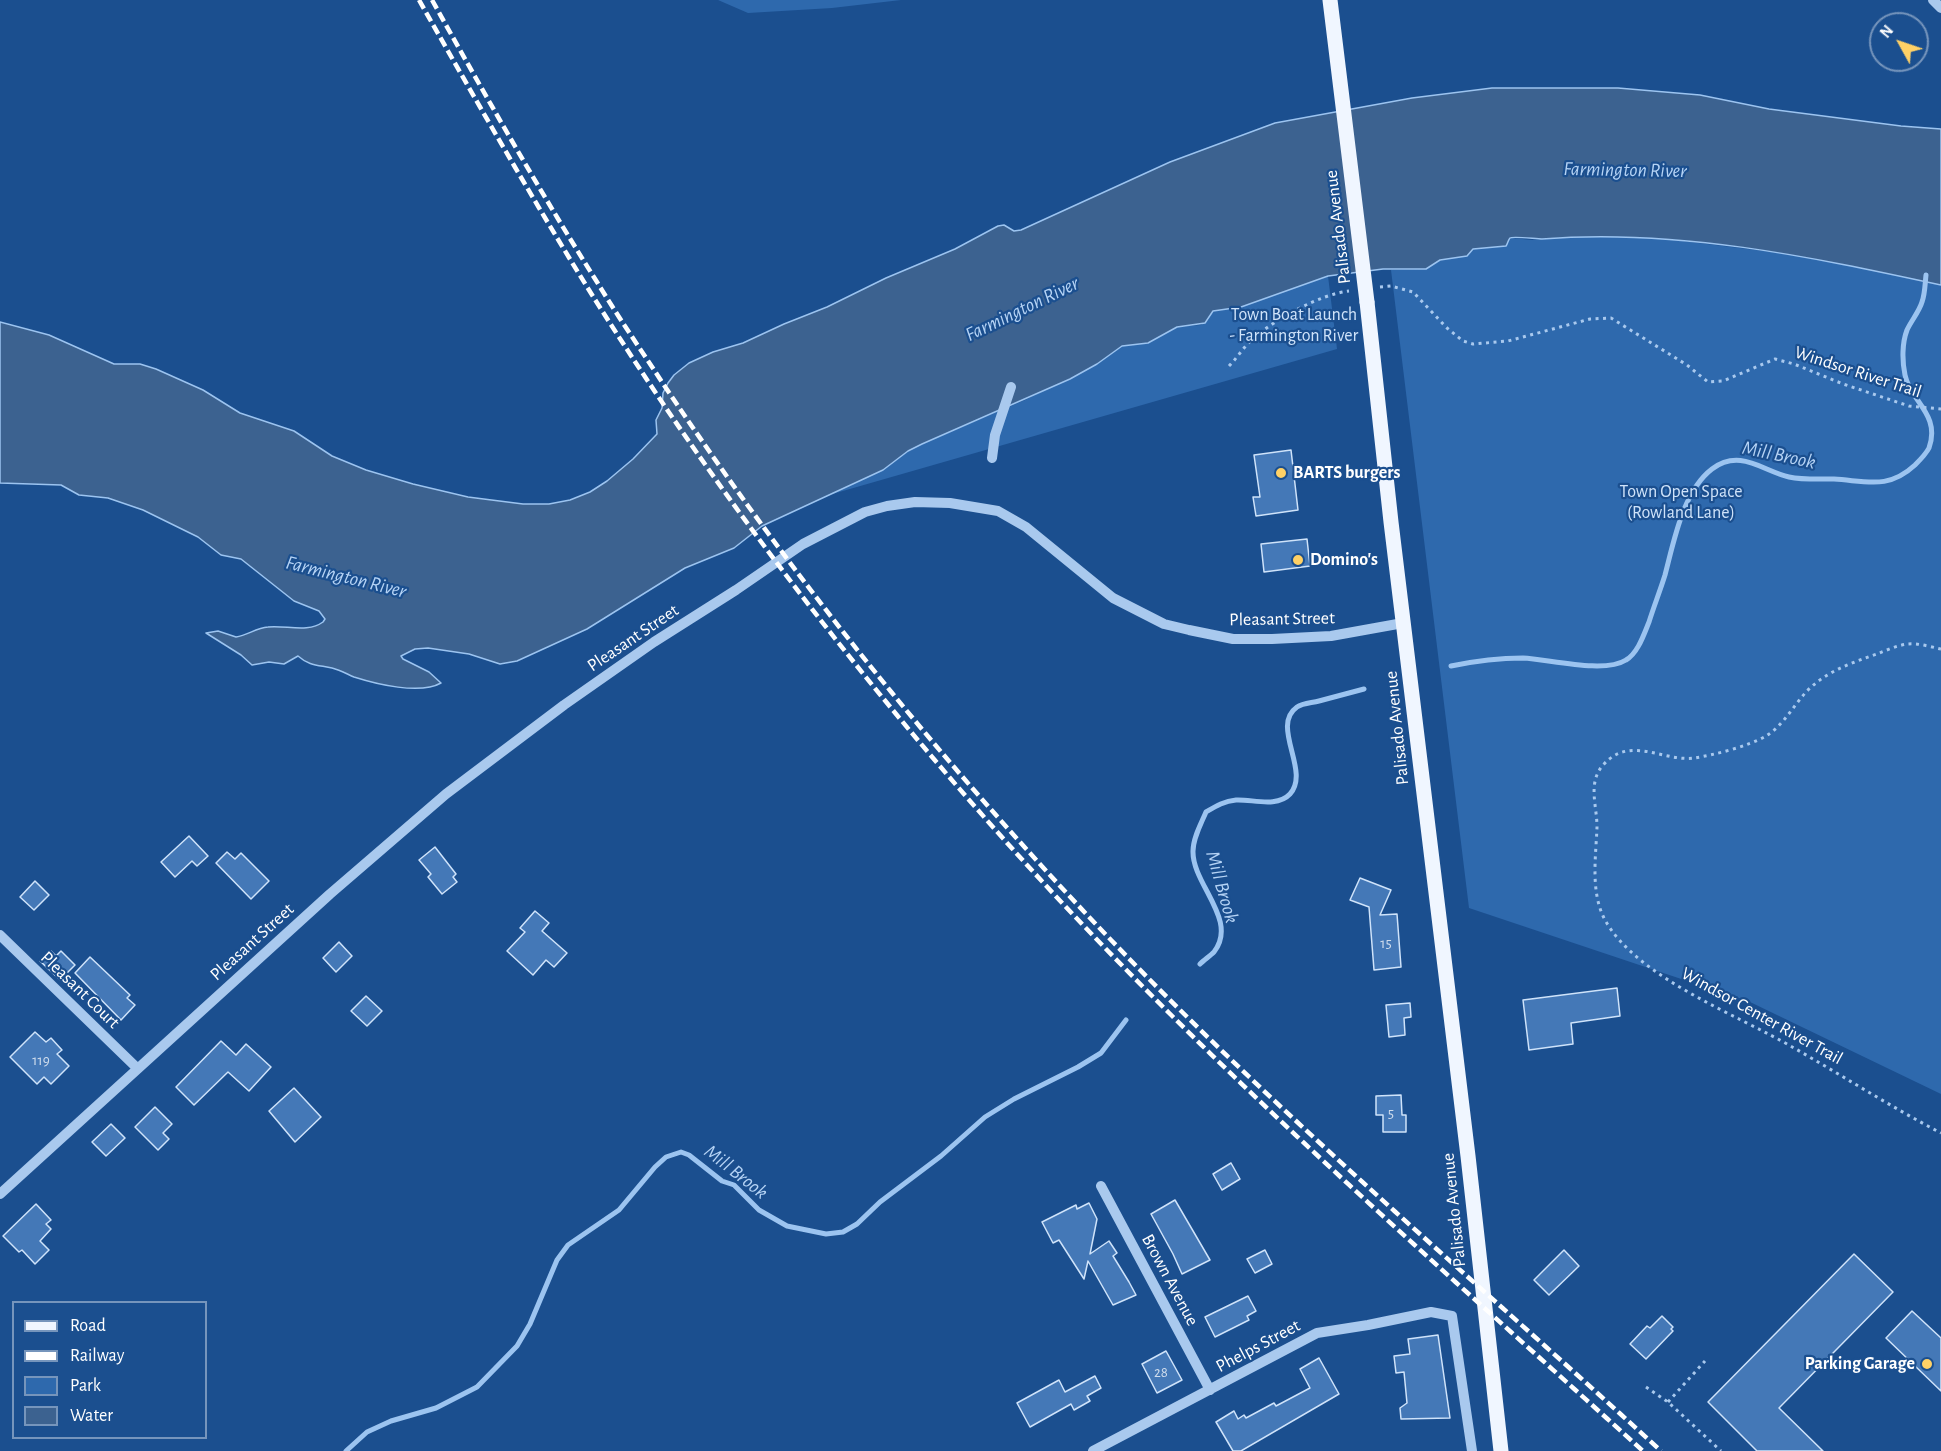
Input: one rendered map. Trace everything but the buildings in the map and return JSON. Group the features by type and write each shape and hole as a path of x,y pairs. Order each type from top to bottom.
{"main road":[{"name":"Palisado Avenue","path":"1330,0 1369,295 1403,623 1468,1155 1501,1451"}],"street":[{"path":"1933,0 1941,8"},
{"path":"992,458 995,435 1011,387"},
{"name":"Pleasant Street","path":"0,1194 330,894 446,794 564,705 654,642 803,544 865,512 915,502 950,503 998,511 1026,527 1113,598 1164,624 1189,630 1233,639 1272,639 1331,636 1403,623"},
{"name":"Pleasant Court","path":"0,935 137,1068"},
{"name":"Brown Avenue","path":"1101,1186 1210,1390"},
{"name":"Phelps Street","path":"1093,1451 1317,1333 1368,1326 1431,1312 1452,1316 1472,1451"}],"path":[{"name":"Windsor River Trail","path":"1369,295 1391,286 1413,292 1447,328 1463,341 1473,345 1508,341 1590,319 1611,318 1687,365 1708,381 1723,381 1775,359 1909,406 1941,409"},
{"path":"1229,366 1256,336 1297,310 1340,292 1350,291"},
{"name":"Windsor Center River Trail","path":"1941,649 1908,644 1839,668 1807,692 1776,729 1749,745 1693,758 1675,758 1642,750 1623,752 1604,764 1594,783 1593,793 1597,811 1596,886 1600,907 1605,920 1635,955 1692,995 1793,1047 1903,1114 1941,1133"},
{"path":"1668,1402 1705,1361"},
{"path":"1646,1387 1668,1402 1721,1451"}],"green space":[{"path":"718,0 901,0 832,8 748,13"},
{"name":"Town Open Space (Rowland Lane)","path":"1579,236 1641,236 1805,256 1941,285 1941,1094 1750,1002 1469,908 1391,270 1426,269 1440,260 1469,254 1472,249 1506,246 1512,238 1532,240"},
{"name":"Town Boat Launch - Farmington River","path":"1328,276 1337,349 822,497 883,470 908,451 922,444 1025,400 1097,364 1122,346 1148,343 1177,327 1201,325 1216,310 1241,307"}],"water":[{"name":"Farmington River","path":"1492,88 1618,88 1700,95 1769,109 1941,129 1941,285 1843,264 1743,247 1693,241 1592,237 1542,239 1512,237 1506,246 1473,249 1467,256 1440,260 1426,269 1383,269 1328,276 1241,307 1213,311 1205,323 1177,327 1148,343 1122,346 1097,364 1070,379 922,444 908,451 883,470 762,526 734,548 685,568 587,629 517,661 500,664 469,654 428,648 415,649 401,656 429,672 441,683 422,688 374,683 310,663 298,656 284,664 269,662 252,665 241,655 206,633 218,631 236,637 268,627 311,627 325,619 319,611 294,601 241,559 221,555 198,537 143,510 108,498 79,495 61,485 0,483 0,322 49,335 114,364 140,364 156,369 203,390 240,413 294,431 332,456 366,470 468,497 523,504 549,504 570,500 590,492 607,481 633,459 657,434 656,420 662,408 663,393 668,383 689,363 713,352 743,343 827,307 886,278 955,249 998,226 1004,225 1014,231 1021,230 1170,162 1275,123 1412,98"}],"waterway":[{"name":"Mill Brook","path":"1451,666 1487,660 1523,658 1590,666 1604,666 1626,660 1634,653 1649,622 1687,503 1702,478 1722,463 1742,461 1794,478 1867,482 1896,478 1915,465 1929,448 1932,436 1931,426 1908,384 1903,352 1907,330 1923,299 1926,275"},
{"name":"Mill Brook","path":"1200,964 1214,952 1220,940 1221,927 1218,915 1199,876 1193,851 1196,836 1206,812 1220,804 1232,801 1271,802 1285,798 1295,784 1296,773 1288,737 1287,725 1290,715 1302,705 1364,689"},
{"name":"Mill Brook","path":"346,1451 367,1432 391,1421 436,1408 477,1387 517,1346 530,1324 557,1260 568,1245 619,1210 666,1157 681,1152 689,1155 722,1181 734,1185 759,1210 787,1226 826,1234 843,1232 857,1224 880,1202 941,1156 985,1117 1101,1053 1126,1020"}],"railway":[{"path":"419,0 502,146 634,361 780,567 883,699 992,826 1147,991 1227,1070 1392,1224 1643,1451"},
{"path":"432,0 554,212 612,307 660,379 763,527 817,599 930,739 1049,874 1177,1007 1313,1137 1661,1451"}],"place":[{"name":"BARTS burgers","path":"1281,473"},
{"name":"Domino's","path":"1298,560"},
{"name":"Parking Garage","path":"1927,1364"}]}
